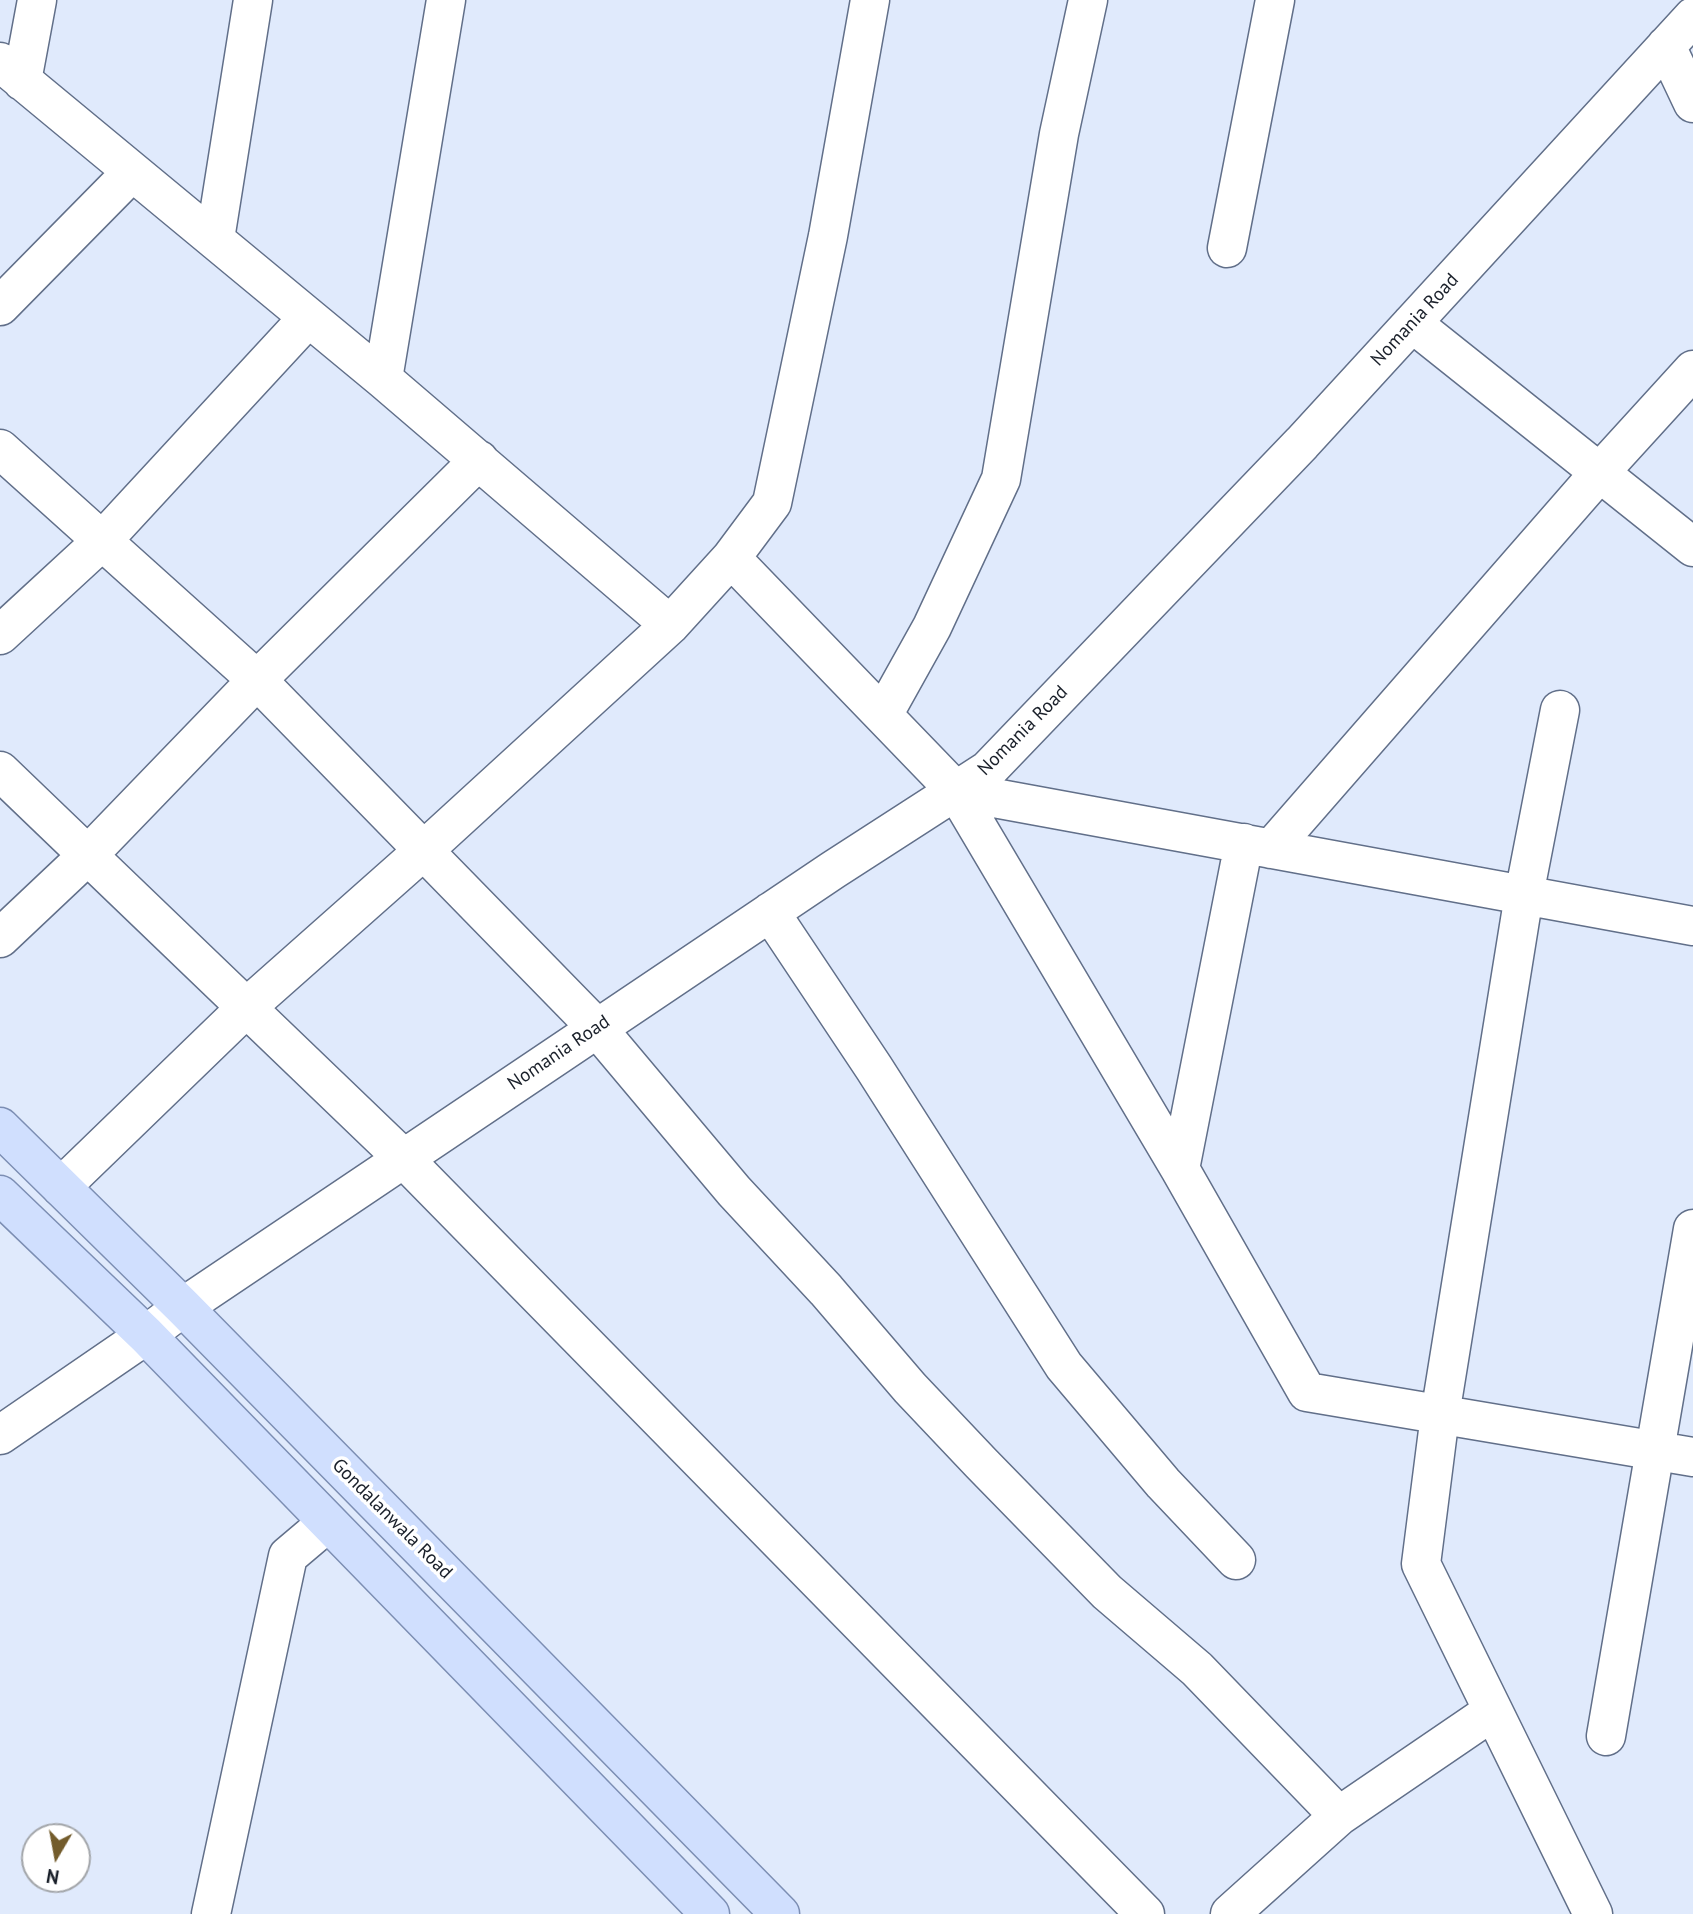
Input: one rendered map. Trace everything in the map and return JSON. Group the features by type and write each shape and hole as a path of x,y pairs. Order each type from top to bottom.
{"main road":[{"name":"Gondalanwala Road","path":"0,1127 183,1307 780,1914"},
{"path":"0,1195 146,1335 710,1914"}],"street":[{"path":"37,0 11,71 480,460 670,625"},
{"path":"215,239 253,0"},
{"path":"383,379 446,0"},
{"path":"61,1187 247,1007 423,851 670,625 731,558 772,503 828,236 870,0"},
{"path":"883,715 932,627 1001,479 1059,134 1088,0"},
{"path":"1227,248 1275,0"},
{"name":"Nomania Road","path":"0,1435 403,1158 770,912 989,770 1274,472 1693,18"},
{"path":"1666,46 1693,103"},
{"path":"0,306 132,172"},
{"path":"0,635 102,541 308,318"},
{"path":"1412,323 1693,547"},
{"path":"1180,1169 1257,846 1693,370"},
{"path":"0,449 257,680 597,1028 734,1191 826,1290 910,1388 1107,1592 1196,1669 1339,1816"},
{"path":"0,937 88,855 257,680 480,460"},
{"path":"731,558 956,791 1180,1169 1307,1392 1693,1457"},
{"path":"1560,710 1524,895 1440,1415 1422,1563 1593,1914"},
{"path":"0,771 403,1158 1145,1914"},
{"path":"956,791 1693,926"},
{"path":"770,912 874,1068 1064,1366 1163,1483 1236,1560"},
{"path":"1606,1736 1693,1229"},
{"path":"211,1914 288,1556 327,1522"},
{"path":"1230,1914 1339,1816 1493,1710"}]}
